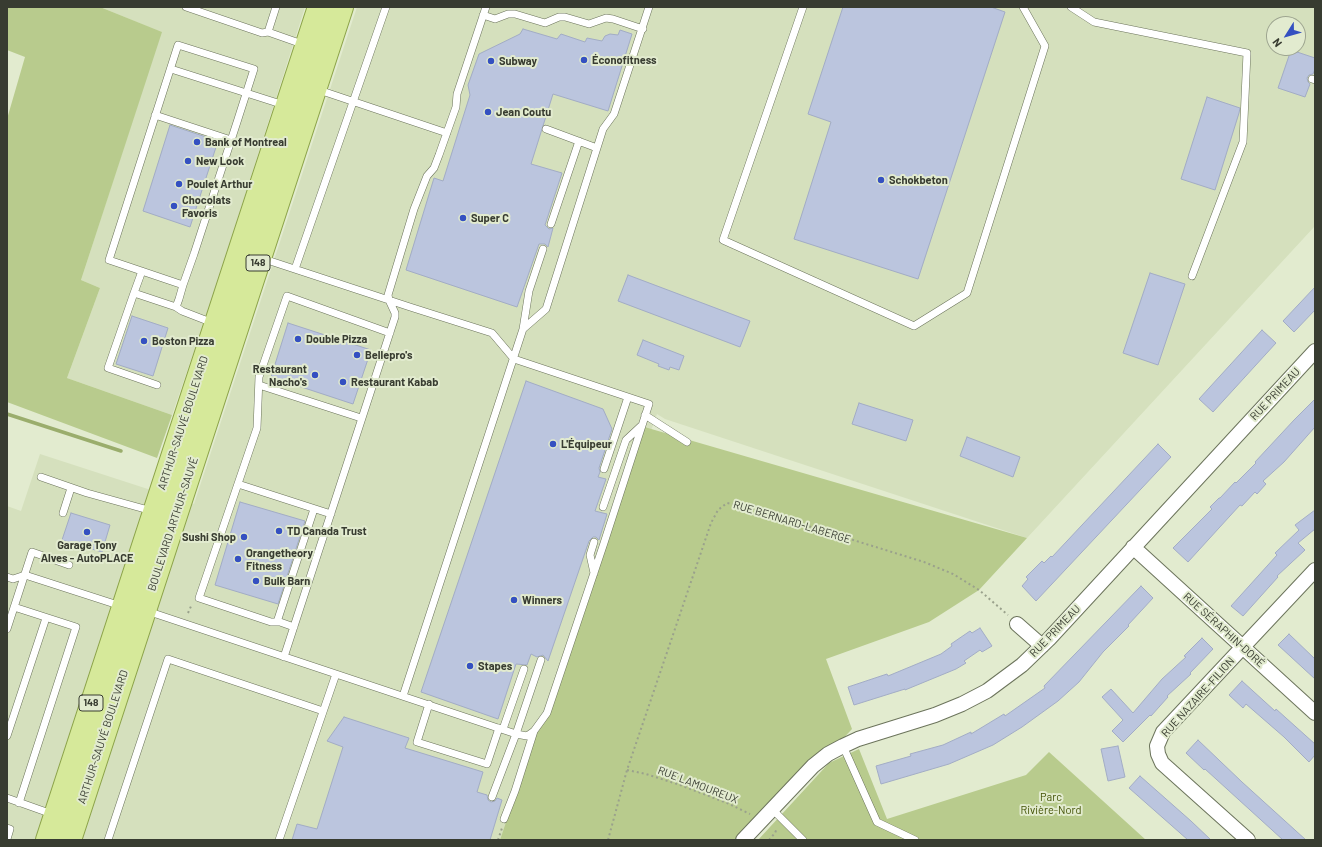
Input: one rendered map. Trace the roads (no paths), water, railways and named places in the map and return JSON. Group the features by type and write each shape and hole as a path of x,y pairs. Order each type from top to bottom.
{"main road":[{"name":"ARTHUR-SAUVÉ BOULEVARD","path":"47,840 66,823 164,515 317,49 319,7"},
{"name":"148","path":"317,49 342,7"}],"street":[{"name":"RUE PRIMEAU","path":"744,840 813,766 828,754 858,739 935,715 962,704 1005,678 1022,665 1042,646 1315,351"},
{"name":"RUE SÉRAPHIN-DORÉ","path":"1133,546 1315,713"},
{"name":"RUE NAZAIRE-FILION","path":"1248,840 1162,763 1158,754 1157,746 1163,732 1315,570"},
{"path":"1017,624 1042,646"}],"lane":[{"path":"186,7 196,9 262,33 268,32 317,49"},
{"path":"268,32 276,7"},
{"path":"295,269 386,7"},
{"path":"284,657 390,333 395,313 389,300 389,292 414,209 426,176 436,165 456,107 457,94 486,7"},
{"path":"523,329 546,309 603,129 614,114 650,7"},
{"path":"803,7 723,240 914,326 967,293 1045,46 1023,7"},
{"path":"1071,7 1094,22 1247,52 1243,142 1192,276"},
{"path":"483,15 495,19 508,14 515,14 545,23 559,17 565,17 588,24 606,18 611,18 643,29"},
{"path":"176,308 184,285 254,68 178,45 109,260 184,285"},
{"path":"171,69 297,109"},
{"path":"305,86 447,133"},
{"path":"155,115 231,140"},
{"path":"546,129 597,148"},
{"path":"551,224 579,141"},
{"path":"403,696 514,359 523,329 530,291 543,249"},
{"path":"7,576 13,579 25,575 284,657 516,734 527,736 534,731 547,714 649,404 514,359 492,333 250,254"},
{"path":"142,271 108,368 157,385"},
{"path":"134,293 226,328"},
{"path":"294,627 277,622 271,622 199,598 257,428 260,377 287,296 390,333"},
{"path":"259,385 361,418"},
{"path":"604,469 628,397"},
{"path":"645,415 687,442"},
{"path":"603,507 626,440 641,426"},
{"path":"41,477 71,488 164,515"},
{"path":"238,484 330,514"},
{"path":"63,513 71,488"},
{"path":"277,622 314,509"},
{"path":"594,542 590,554 594,573"},
{"path":"7,629 32,552 69,565"},
{"path":"14,607 76,627 19,803"},
{"path":"7,736 46,618"},
{"path":"108,840 168,659 323,710"},
{"path":"492,797 516,734 541,660"},
{"path":"429,704 417,742 487,764 524,669"},
{"path":"279,840 336,674"},
{"path":"504,819 515,791 534,731"},
{"path":"843,746 877,822 915,840"},
{"path":"7,798 66,823"},
{"path":"772,809 803,840"},
{"path":"7,828 10,829 7,839"}],"waterway":[{"path":"7,414 121,451"}],"place":[{"name":"Éconofitness","path":"584,60"},
{"name":"Subway","path":"491,61"},
{"name":"Jean Coutu","path":"488,112"},
{"name":"Bank of Montreal","path":"197,142"},
{"name":"New Look","path":"188,161"},
{"name":"Schokbeton","path":"881,180"},
{"name":"Poulet Arthur","path":"179,184"},
{"name":"Chocolats Favoris","path":"174,206"},
{"name":"Super C","path":"463,218"},
{"name":"Double Pizza","path":"298,339"},
{"name":"Boston Pizza","path":"144,341"},
{"name":"Bellepro's","path":"357,355"},
{"name":"Restaurant Nacho's","path":"315,375"},
{"name":"Restaurant Kabab","path":"343,382"},
{"name":"L'Équipeur","path":"553,444"},
{"name":"TD Canada Trust","path":"279,531"},
{"name":"Garage Tony Alves - AutoPLACE","path":"87,532"},
{"name":"Sushi Shop","path":"244,537"},
{"name":"Orangetheory Fitness","path":"238,559"},
{"name":"Bulk Barn","path":"256,581"},
{"name":"Winners","path":"514,600"},
{"name":"Stapes","path":"470,666"}],"park label":[{"name":"Parc Rivière-Nord","path":"1051,803"}]}
